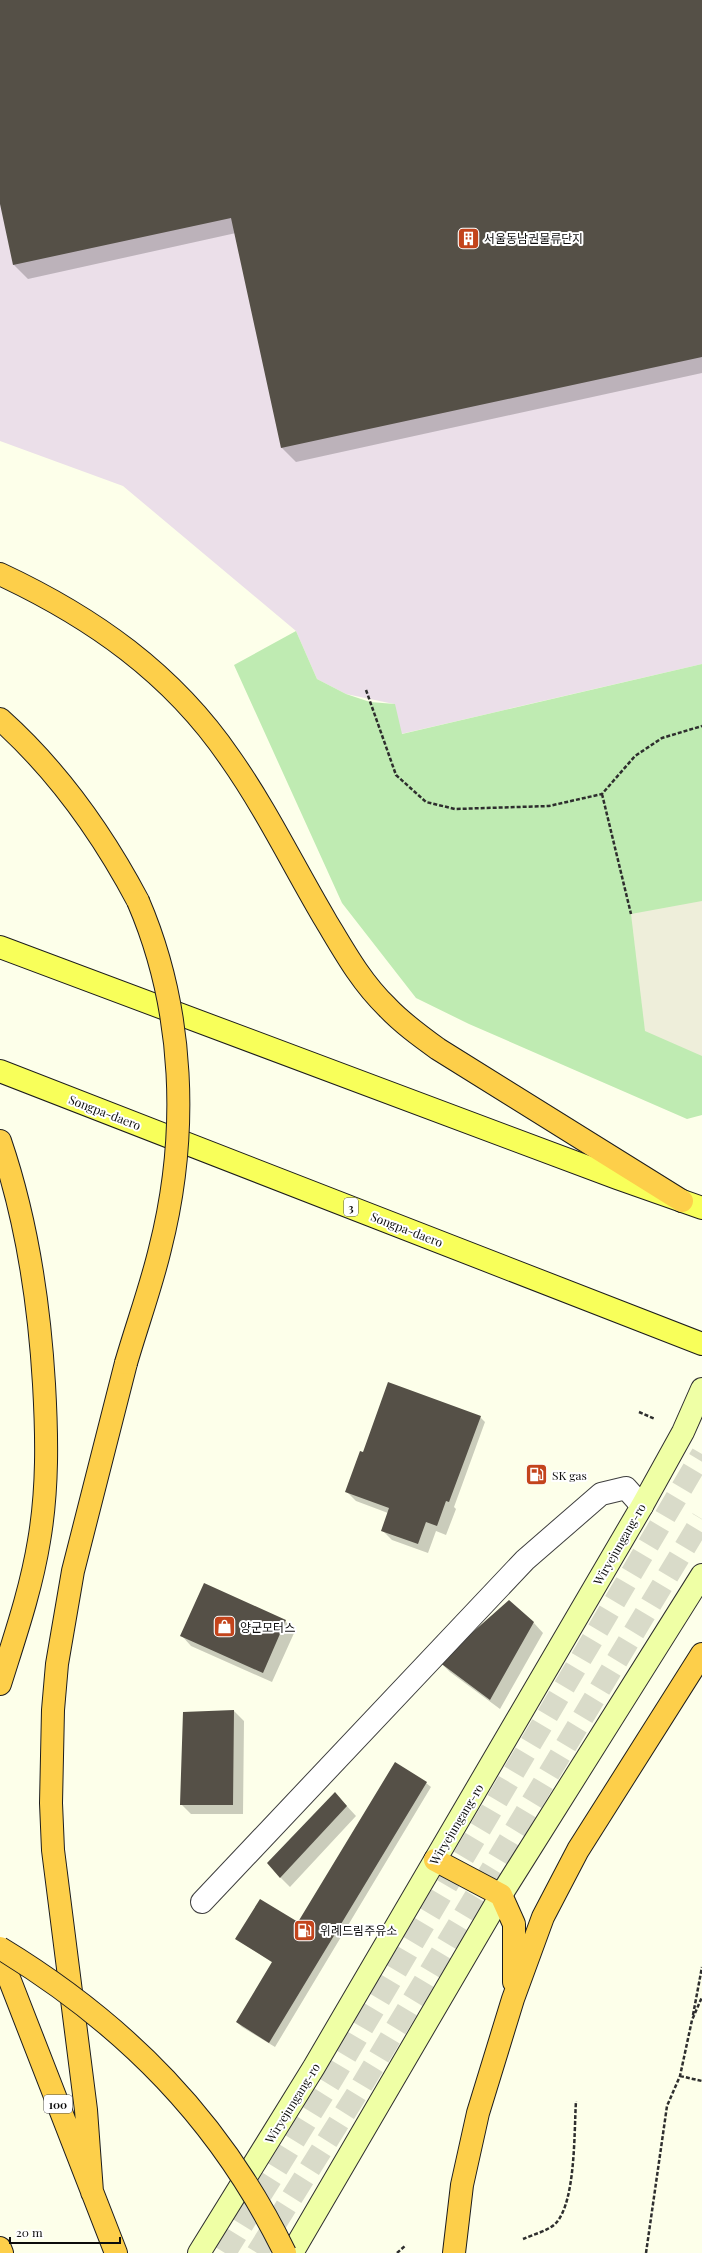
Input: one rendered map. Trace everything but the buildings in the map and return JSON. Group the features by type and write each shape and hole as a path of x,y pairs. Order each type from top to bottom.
{"highway":[{"path":"0,574 78,615 122,645 166,681 200,717 231,759 257,801 350,962 386,1007 414,1032 438,1048 692,1204"},
{"path":"0,719 51,771 80,804 117,861 138,901 152,934 172,1016 179,1116 177,1156 162,1242 126,1363 73,1571 57,1664 53,1717 51,1804 53,1850 86,2110 92,2192"},
{"path":"0,1141 21,1209 36,1286 41,1329 46,1424 43,1505 39,1540 22,1618 0,1684"},
{"path":"454,2253 462,2184 478,2113 513,1999 543,1917 578,1850 702,1654"},
{"path":"435,1860 501,1895 514,1924 513,1999"},
{"path":"0,1948 36,1970 74,1998 159,2070 182,2094 222,2146 263,2210 285,2253"},
{"name":"100","path":"0,1955 116,2253"},
{"path":"0,2248 2,2253"}],"main road":[{"path":"0,947 692,1204"},
{"name":"Songpa-daero","path":"0,1071 702,1344"},
{"name":"Wiryejungang-ro","path":"199,2253 314,2067 642,1506 683,1432 702,1389"},
{"path":"292,2253 501,1895 702,1575"}],"lane":[{"path":"202,1902 525,1560 602,1494 626,1488 642,1506"}],"path":[{"path":"366,690 396,775 426,802 455,809 549,806 602,794 635,756 662,738 702,726"},
{"path":"602,794 631,914"},
{"path":"646,2253 667,2106 680,2076 702,1967"},
{"path":"692,2020 702,1997"},
{"path":"680,2076 702,2081"},
{"path":"523,2239 556,2224 567,2205 573,2166 576,2101"},
{"path":"397,2253 406,2246"}],"shaded area":[{"path":"0,0 702,0 702,664 401,734 394,704 346,694 317,679 296,631 123,486 0,441"},
{"path":"702,901 702,1056 645,1031 631,914"}],"green space":[{"path":"296,631 317,679 346,694 370,702 395,704 402,734 702,664 702,1115 687,1119 469,1024 416,998 342,903 234,665"}],"tunnel":[{"path":"225,2253 333,2078 702,1454"},
{"path":"257,2253 356,2095 702,1519"}],"place":[{"name":"서울동남권물류단지","path":"469,238"},
{"name":"SK gas","path":"536,1475"},
{"name":"양군모터스","path":"225,1627"},
{"name":"위례드림주유소","path":"305,1930"}]}
